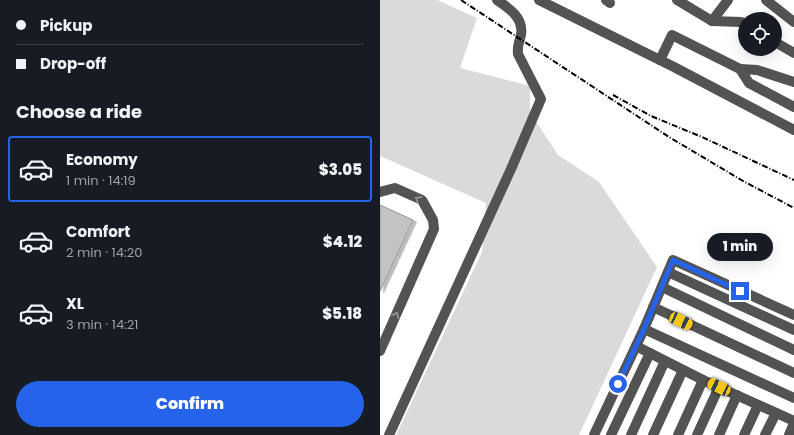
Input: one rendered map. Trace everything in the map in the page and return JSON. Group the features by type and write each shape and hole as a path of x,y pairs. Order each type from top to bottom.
{"lane":[{"path":"389,435 511,169 541,99 518,54 517,49 521,29 519,20 497,0"},
{"path":"539,0 660,60 794,130"},
{"path":"677,0 712,21 738,22"},
{"path":"712,21 728,0"},
{"path":"766,0 794,22"},
{"path":"660,60 672,35 740,69 757,70 794,82"},
{"path":"782,46 794,53"},
{"path":"740,69 749,83 794,107"},
{"path":"380,192 395,188 422,200 434,220 434,230 380,350"},
{"path":"594,435 644,329 673,260 794,315"},
{"path":"668,272 794,330"},
{"path":"662,287 794,350"},
{"path":"653,308 794,373"},
{"path":"644,329 794,398"},
{"path":"636,346 703,380 794,422 788,435"},
{"path":"611,435 650,353"},
{"path":"630,435 665,361"},
{"path":"653,435 683,370"},
{"path":"678,435 703,380"},
{"path":"697,435 719,387"},
{"path":"720,435 737,395"},
{"path":"744,435 758,405"},
{"path":"765,435 776,413"}],"shaded area":[{"path":"380,0 437,0 477,18 460,68 530,86 530,112 558,155 599,182 657,267 579,435 396,435 482,252 486,203 380,156"}],"building":[{"path":"380,205 413,220 380,291"}],"railway":[{"path":"461,0 669,137 743,181 794,208"},
{"path":"613,95 651,116 702,137 794,180"}],"route":[{"path":"618,384 644,329 673,260 740,291"}]}
